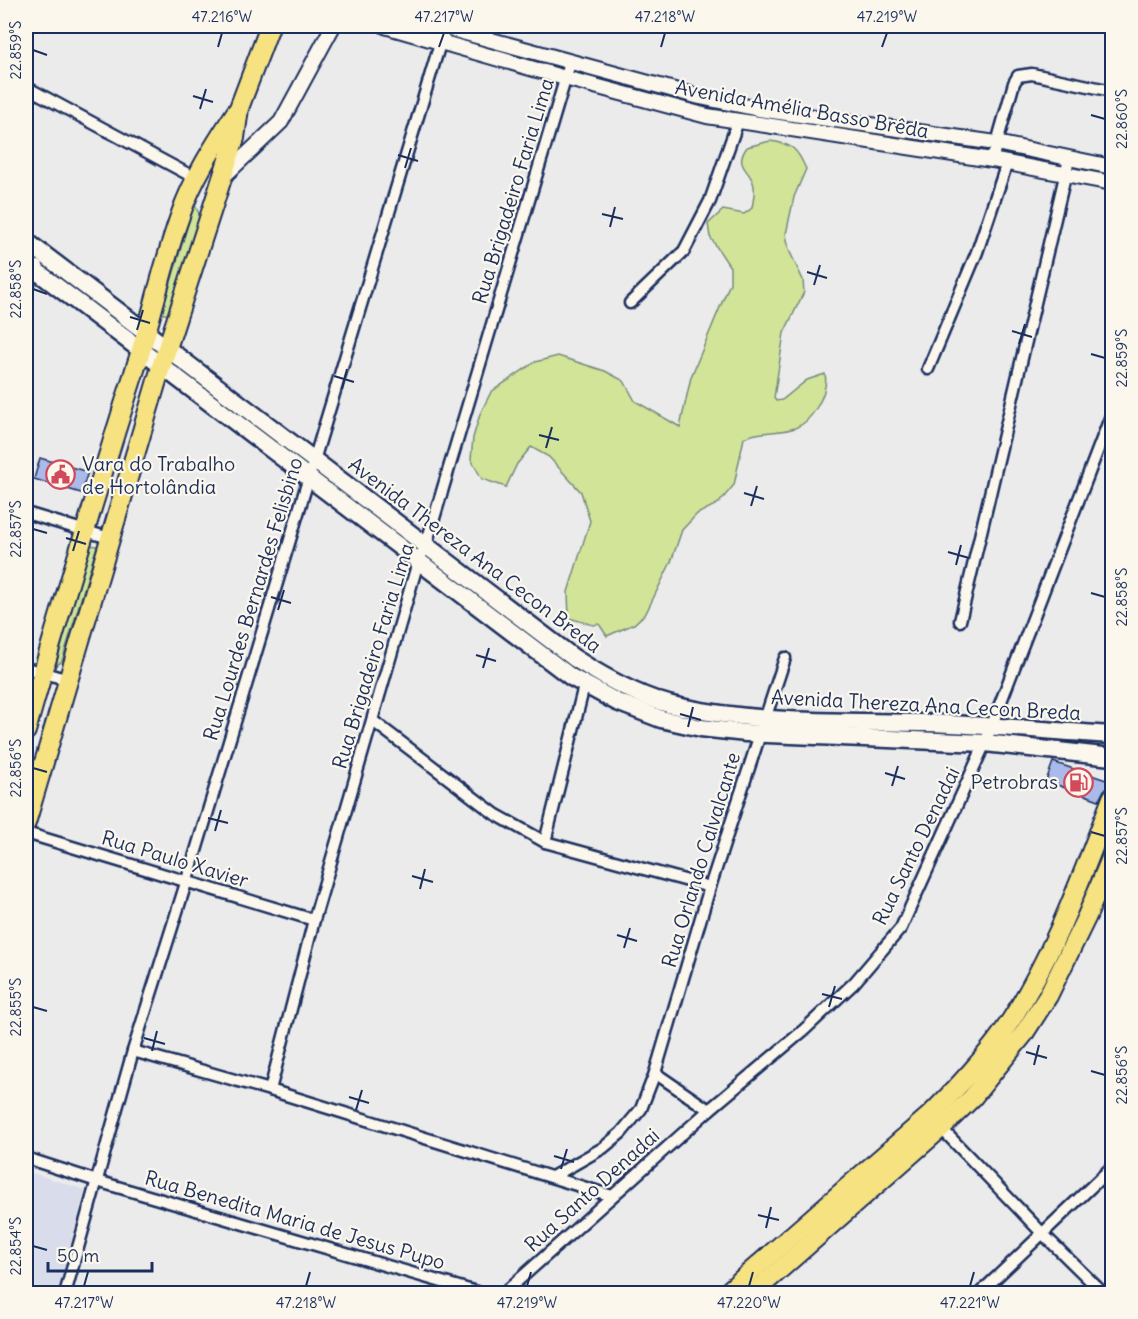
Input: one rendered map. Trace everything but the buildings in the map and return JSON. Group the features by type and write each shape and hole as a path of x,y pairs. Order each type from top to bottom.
{"main road":[{"path":"26,823 109,538 234,138 239,108 270,26"},
{"path":"26,731 34,671 85,530 141,351 180,215 221,134 239,108"},
{"path":"186,200 210,210"},
{"name":"Avenida Thereza Ana Cecon Breda","path":"26,241 574,658 599,674 628,688 679,707 762,726 985,743 1113,757"},
{"name":"Avenida Thereza Ana Cecon Breda","path":"30,267 584,686 661,719 701,728 992,725 1113,735"},
{"path":"725,1293 930,1114 962,1083 1000,1037 1025,997 1054,942 1113,798"},
{"path":"752,1293 941,1128 972,1098 1023,1035 1048,996 1113,856"}],"street":[{"path":"220,179 281,122 333,26"},
{"name":"Avenida Amélia Basso Brêda","path":"385,26 676,108 738,121 992,160 1113,183"},
{"name":"Avenida Amélia Basso Brêda","path":"443,26 570,63 700,97 759,109 996,143 1113,167"},
{"name":"Rua Lourdes Bernardes Felisbino","path":"65,1293 133,1051 441,42 443,26"},
{"name":"Rua Brigadeiro Faria Lima","path":"270,1090 314,920 418,562 426,545 570,63"},
{"path":"992,160 1018,76 1032,74 1113,91"},
{"path":"26,87 197,179"},
{"path":"630,303 684,251 710,201 738,121"},
{"path":"234,138 247,142 260,142"},
{"path":"960,621 1069,159"},
{"path":"928,369 978,252 1007,164"},
{"path":"26,288 30,267 45,256"},
{"name":"Rua Santo Denadai","path":"503,1293 709,1110 804,1030 854,983 901,928 985,743 1113,413"},
{"path":"26,513 109,538"},
{"name":"Rua Orlando Calvalcante","path":"552,1177 603,1148 621,1133 641,1109 655,1073 710,887 784,658"},
{"path":"34,671 69,680"},
{"path":"544,842 584,686"},
{"path":"373,721 495,814 544,842 710,887"},
{"name":"Rua Paulo Xavier","path":"26,833 314,920"},
{"path":"133,1051 270,1090 612,1196"},
{"path":"655,1073 709,1110"},
{"path":"941,1128 1043,1234 1104,1293"},
{"name":"Rua Benedita Maria de Jesus Pupo","path":"26,1158 97,1181 483,1293"},
{"path":"979,1293 1113,1167"}],"shaded area":[{"path":"26,1171 85,1190 57,1293 26,1293"}],"green space":[{"path":"770,141 793,148 806,169 794,197 786,234 789,250 803,280 804,292 784,333 774,398 776,401 782,400 807,380 825,374 826,381 822,397 813,413 801,425 789,430 756,434 744,438 734,485 719,503 697,514 682,530 671,562 646,613 634,624 607,636 599,624 593,625 569,618 568,592 590,521 581,492 549,457 531,447 517,464 506,487 482,479 471,459 473,438 480,414 491,392 535,362 558,356 605,371 624,381 635,401 680,427 691,377 730,283 730,267 710,237 708,224 723,210 744,214 752,208 753,181 742,164 743,154 747,147"},
{"path":"194,203 200,216 170,316 162,313"},
{"path":"89,545 97,546 62,661 56,665"}],"railway":[{"path":"1094,26 1112,29"}],"place":[{"name":"Vara do Trabalho de Hortolândia","path":"61,475"},
{"name":"Petrobras","path":"1079,782"}]}
